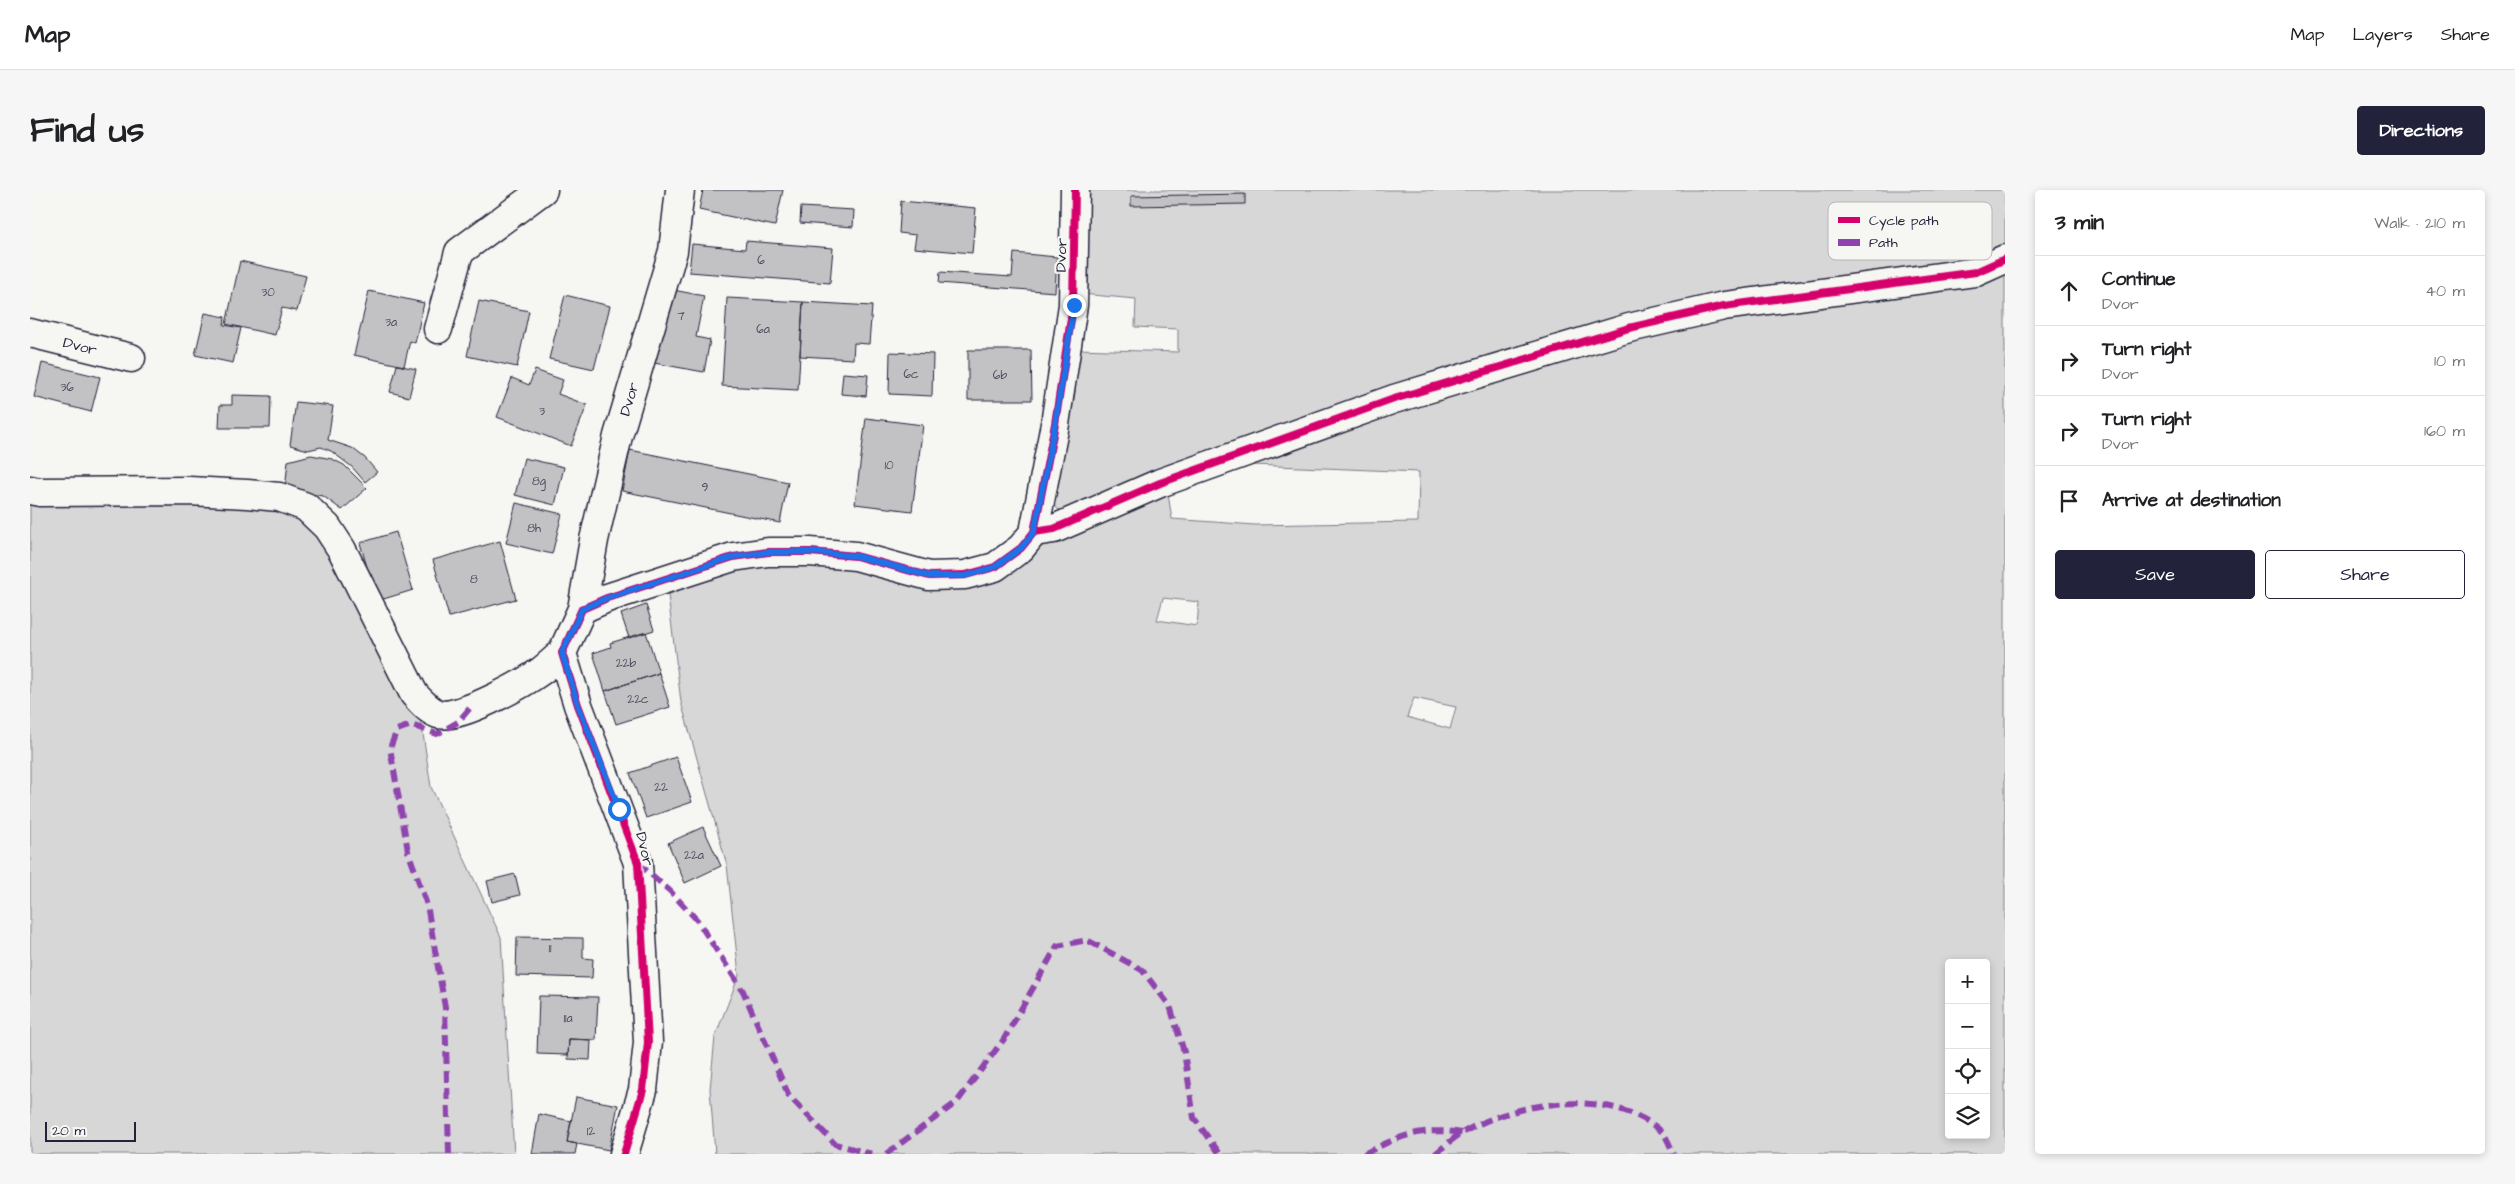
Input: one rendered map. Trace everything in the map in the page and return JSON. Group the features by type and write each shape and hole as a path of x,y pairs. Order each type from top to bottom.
{"street":[{"path":"438,329 459,252 543,190"},
{"name":"Dvor","path":"30,490 40,492 189,491 247,494 279,497 306,507 327,527 342,550 406,681 426,707 438,714 451,715 508,690 541,671 562,653 582,609 594,540 616,446 672,251 680,190"},
{"name":"Dvor","path":"1034,532 1055,424 1074,305 1076,190"},
{"path":"582,609 607,598 733,557 768,552 810,552 856,556 929,576 965,576 995,567 1021,548 1034,532 1054,529 1160,483 1394,399 1629,328 1724,306 1976,272 2005,259"},
{"name":"Dvor","path":"30,333 131,358"},
{"name":"Dvor","path":"562,653 578,705 638,863 648,1042 643,1090 624,1154"}],"shaded area":[{"path":"1085,190 2005,190 2005,251 1992,257 1992,202 1828,202 1828,260 1986,260 1977,264 1777,290 1067,517 1050,502 1076,349 1178,352 1178,329 1135,327 1136,299 1081,294"},
{"path":"2005,265 2005,1154 715,1154 710,1089 715,1037 739,975 727,865 681,702 668,595 738,563 830,563 951,586 996,581 1032,551 1167,488 1172,519 1255,525 1418,522 1419,472 1228,464 1640,334","holes":["1163,598 1199,602 1197,626 1157,620","1414,698 1456,707 1450,729 1407,717"]},
{"path":"271,499 310,519 415,704 422,727 431,787 501,937 514,1154 30,1154 30,500"}],"building":[{"path":"703,190 783,190 775,226 699,210"},
{"path":"1245,194 1245,204 1131,206 1131,196"},
{"path":"901,201 976,208 972,253 914,248 916,235 899,233"},
{"path":"801,207 854,210 853,227 800,223"},
{"path":"746,241 833,248 830,283 689,272 692,244 745,249"},
{"path":"1014,253 1057,257 1055,292 939,283 940,272 1012,277"},
{"path":"240,261 306,276 297,311 282,308 275,335 226,324"},
{"path":"668,289 704,296 696,337 710,340 704,372 654,363"},
{"path":"369,291 424,303 415,343 410,341 404,366 354,355"},
{"path":"565,295 610,306 594,369 549,359"},
{"path":"727,298 803,302 798,390 722,386"},
{"path":"479,301 529,311 517,367 467,356"},
{"path":"803,302 872,306 869,344 854,343 853,359 800,356"},
{"path":"205,313 225,317 224,325 241,328 233,363 195,355"},
{"path":"968,350 1031,350 1032,400 968,400"},
{"path":"890,352 933,354 932,396 889,394"},
{"path":"42,363 100,377 91,412 34,397"},
{"path":"397,365 416,369 409,397 390,392"},
{"path":"535,370 563,380 558,394 587,405 571,446 497,417 512,378 529,385"},
{"path":"843,373 868,375 866,396 841,394"},
{"path":"232,395 271,396 270,428 219,428 220,405 232,405"},
{"path":"296,402 333,406 328,440 352,448 365,458 377,472 365,482 352,467 331,451 321,447 308,450 290,445"},
{"path":"866,418 923,425 912,511 855,504"},
{"path":"630,450 788,482 780,523 622,491"},
{"path":"311,455 332,459 344,465 367,488 342,510 323,496 285,490 288,461"},
{"path":"524,458 564,467 555,505 515,495"},
{"path":"516,503 562,514 552,554 506,543"},
{"path":"396,532 413,590 377,601 360,543"},
{"path":"500,541 516,599 449,617 433,560"},
{"path":"646,605 654,630 629,638 621,614"},
{"path":"646,632 659,673 605,691 593,653 611,647 610,643"},
{"path":"659,673 670,707 616,724 605,691"},
{"path":"676,757 692,802 646,818 630,773"},
{"path":"703,827 721,866 685,883 668,843"},
{"path":"515,874 520,895 492,902 487,881"},
{"path":"517,937 583,938 583,958 593,959 592,978 516,976"},
{"path":"539,996 598,997 596,1040 569,1039 568,1055 537,1054"},
{"path":"569,1039 591,1040 590,1060 568,1059"},
{"path":"576,1097 618,1105 609,1150 567,1142"},
{"path":"539,1114 571,1121 567,1142 577,1144 575,1154 532,1154"}],"marked path":[{"path":"449,1154 445,1007 427,905 408,851 390,748 397,730 411,725 437,734 458,722 470,708"},
{"path":"638,863 670,891 697,920 743,991 789,1096 835,1144 872,1154"},
{"path":"886,1154 957,1102 1004,1039 1057,946 1087,940 1142,970 1170,1006 1184,1052 1194,1118 1220,1154"},
{"path":"1435,1154 1459,1135 1484,1122 1509,1113 1535,1107 1563,1104 1590,1104 1616,1108 1640,1117 1663,1133 1674,1154"},
{"path":"1364,1154 1388,1142 1411,1134 1434,1131 1462,1133"}],"cycle path":[{"path":"624,1154 643,1090 648,1042 638,863 578,705 562,653 582,609 607,598 733,557 768,552 810,552 856,556 929,576 965,575 995,567 1021,548 1034,532 1055,424 1073,305 1075,190"},
{"path":"1034,532 1054,529 1160,483 1394,399 1629,328 1724,306 1976,272 2005,259"}],"route":[{"path":"619,809 578,705 562,653 582,609 607,598 689,573 733,557 768,552 810,552 856,556 929,576 965,576 995,567 1021,548 1034,532 1055,424 1074,305"}]}
